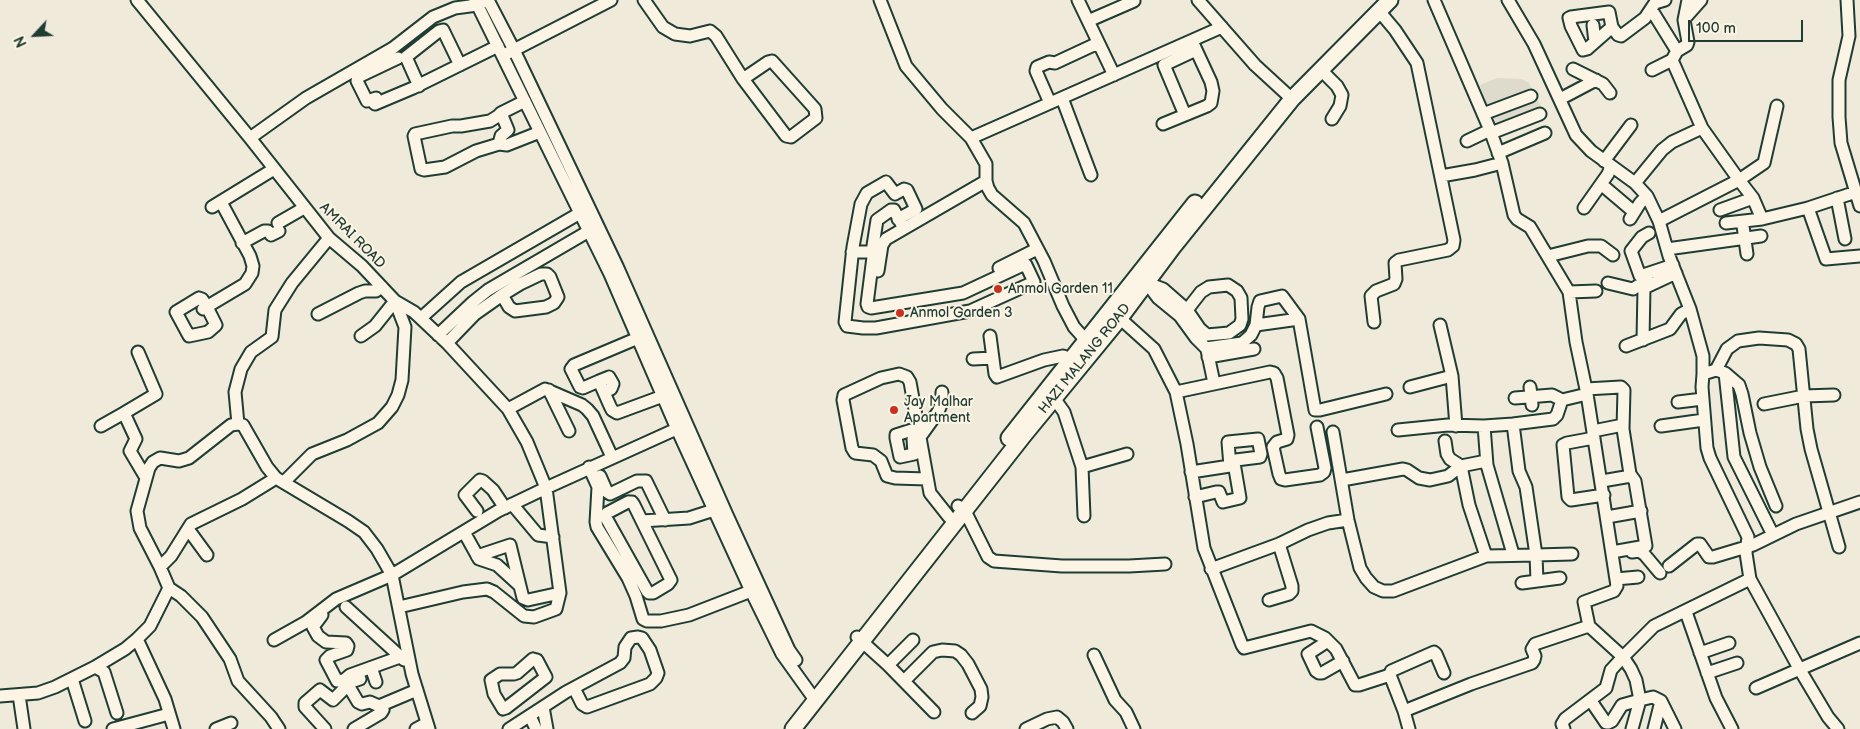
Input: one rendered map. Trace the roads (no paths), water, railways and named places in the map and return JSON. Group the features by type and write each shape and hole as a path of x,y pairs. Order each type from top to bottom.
{"main road":[{"name":"HAZI MALANG ROAD","path":"957,511 1054,398 1090,345 1289,96 1378,6 1390,0"},
{"name":"HAZI MALANG ROAD","path":"1289,96 1321,70 1378,6"},
{"name":"HAZI MALANG ROAD","path":"782,729 814,695 859,639 1071,359 1090,345"},
{"name":"HAZI MALANG ROAD","path":"793,729 814,695"}],"street":[{"name":"AMRAI ROAD","path":"137,0 329,238 362,266 395,301 405,327 402,380 398,395 392,407 378,423 347,440 312,454 280,480 195,521 191,533"},
{"path":"484,1 455,8 433,17 396,53 358,77 357,81 367,101 372,100 375,104 462,64 500,51 514,50 611,0"},
{"path":"644,0 664,27 675,34 690,36 710,31 716,36 743,79 786,136 791,137 796,134 816,118 815,109 772,61 743,79"},
{"path":"880,0 910,74 971,138 986,164 986,181 992,195 1024,223 1044,261 1074,327 1090,345"},
{"path":"1198,0 1256,65 1289,96"},
{"path":"1434,0 1491,132 1500,158 1514,215 1517,219 1527,224 1569,292 1576,342 1602,481 1617,586 1614,592 1584,602 1589,626 1623,657 1636,680 1640,700 1632,729"},
{"path":"1508,0 1534,44 1576,135 1591,151 1635,182 1647,196 1659,222 1674,269 1690,309 1703,356 1704,374 1702,387 1707,448 1748,538 1750,579 1800,670 1828,717 1838,729"},
{"path":"1612,27 1586,50 1581,49 1570,23 1570,18 1608,12 1611,15 1612,27 1618,35 1624,35 1644,18 1655,3 1665,0"},
{"path":"1652,70 1675,56 1688,42 1684,20 1688,0"},
{"path":"1684,20 1701,0"},
{"path":"1846,0 1849,36 1839,80 1839,117 1841,143 1860,206"},
{"path":"484,1 514,50 617,266 714,510 751,591 782,654 814,695"},
{"path":"484,1 500,51 610,274 664,396 727,515 789,650 814,695"},
{"path":"1082,1 1091,20 1098,44 1114,75"},
{"path":"1091,20 1134,1"},
{"path":"1374,322 1372,296 1376,292 1394,284 1396,279 1396,263 1399,260 1448,250 1453,246 1454,240 1417,63 1378,6"},
{"path":"1651,8 1675,56 1702,128 1753,198 1762,219"},
{"path":"446,22 462,64"},
{"path":"1593,26 1595,42"},
{"path":"1186,115 1164,65 1222,28"},
{"path":"414,86 406,57 439,31 443,30 462,64"},
{"path":"1050,103 1036,72 1037,67 1048,62 1055,63 1098,44"},
{"path":"971,138 1114,75 1194,46"},
{"path":"1163,124 1208,106 1212,98 1211,82 1194,46"},
{"path":"250,138 306,98 396,53"},
{"path":"396,53 414,86"},
{"path":"1573,69 1603,84 1610,93"},
{"path":"1321,70 1337,86 1342,95 1340,106 1332,119"},
{"path":"1560,99 1596,80"},
{"path":"1483,114 1532,96"},
{"path":"1062,98 1091,175"},
{"path":"525,101 490,121 452,126 417,134 414,136 421,169 445,168 468,154 499,144 507,145 540,132"},
{"path":"1659,222 1739,180 1764,163 1777,106"},
{"path":"499,144 502,136 508,130 501,114"},
{"path":"1467,141 1540,114"},
{"path":"1584,208 1601,184 1608,164 1631,125"},
{"path":"1635,182 1662,150 1672,142 1702,128"},
{"path":"1440,176 1476,170 1546,133"},
{"path":"205,308 248,280 253,266 242,243 216,204 274,169"},
{"path":"901,223 986,181"},
{"path":"866,328 875,300 874,265 882,245 916,209 907,190 895,194 886,182 867,193 861,204 852,252 845,324 847,326 866,328 970,311 1034,282 1026,265 1008,268"},
{"path":"1601,184 1632,216 1647,196"},
{"path":"1726,224 1762,219 1808,208 1856,192"},
{"path":"1720,210 1753,198"},
{"path":"1835,199 1845,238"},
{"path":"242,243 264,231 268,231 271,234 304,208"},
{"path":"1808,208 1826,260 1860,256"},
{"path":"852,252 872,252 878,218 893,209 901,223"},
{"path":"421,318 451,289 475,272 580,213"},
{"path":"878,218 886,239"},
{"path":"564,222 573,240"},
{"path":"1743,226 1747,254"},
{"path":"443,339 473,302 488,290 588,231"},
{"path":"1648,233 1642,236 1631,250 1631,255 1640,276 1674,269"},
{"path":"1667,249 1761,236"},
{"path":"238,424 235,392 241,369 251,352 272,337 275,310 292,283 329,238"},
{"path":"1548,256 1588,246 1601,246 1613,255"},
{"path":"875,300 898,300 968,287 1008,268 1037,248"},
{"path":"1608,283 1635,289 1641,283 1674,269"},
{"path":"1643,340 1644,288 1674,269"},
{"path":"475,272 488,290"},
{"path":"443,339 502,295 544,273 550,277 558,297 557,301 546,307 515,311 509,307 502,295"},
{"path":"1145,278 1171,290"},
{"path":"1145,278 1163,289 1188,310 1206,335 1229,333 1240,325 1242,319 1240,298 1237,291 1228,285 1209,287 1202,292 1188,310"},
{"path":"1145,278 1158,298 1180,316 1207,353 1214,383"},
{"path":"318,314 365,290 376,292 382,288"},
{"path":"1569,292 1596,291"},
{"path":"1207,353 1242,342 1251,335 1256,325 1260,301 1279,296 1285,297 1299,319 1316,410 1386,394"},
{"path":"361,336 375,326 395,301 414,312 443,339 508,409 527,442 546,488 553,537 560,593 556,609 534,617 524,616 494,592 487,589 463,592 399,607"},
{"path":"1626,346 1670,329 1681,314 1690,309"},
{"path":"1115,314 1154,349 1176,392 1204,548 1244,648 1311,631 1317,633 1336,649 1357,686 1390,675 1392,670 1434,652 1444,673"},
{"path":"1256,325 1299,319"},
{"path":"1440,325 1452,376 1456,426"},
{"path":"990,336 997,377 1044,360 1063,356 1071,359"},
{"path":"638,338 572,367 572,369 581,388 599,381 612,410 617,413 664,396"},
{"path":"1773,535 1734,457 1720,371 1727,349 1738,341 1759,338 1788,340 1799,348 1811,449 1839,547"},
{"path":"1207,353 1254,349"},
{"path":"101,426 156,394 138,352"},
{"path":"973,359 993,358"},
{"path":"1704,374 1720,371 1739,385 1760,467 1776,506"},
{"path":"1176,392 1270,372 1274,373 1277,378 1288,435 1287,439 1277,442 1273,447 1281,479 1285,480 1320,475 1324,472 1325,468 1317,427"},
{"path":"927,479 888,476 881,461 873,455 855,453 852,448 843,397 846,393 881,378 904,374 910,382 916,432 927,479 930,493 957,511 988,557 994,561 1062,566 1165,564"},
{"path":"1410,387 1452,376"},
{"path":"1515,398 1552,395 1562,400 1586,392 1624,388 1623,425 1631,476 1635,481 1641,511 1646,547 1612,553"},
{"path":"508,409 539,391 549,390 587,409 612,457"},
{"path":"549,390 569,431"},
{"path":"916,432 938,412 942,402 942,392"},
{"path":"1764,404 1804,396 1834,395"},
{"path":"1054,398 1064,412 1082,467 1084,516"},
{"path":"1678,402 1703,399"},
{"path":"1398,430 1448,425 1484,426 1514,424 1553,419 1557,415 1562,400"},
{"path":"124,413 136,439 130,452 146,478"},
{"path":"1661,426 1704,420"},
{"path":"1514,424 1519,471 1526,486 1538,581"},
{"path":"279,729 271,717 238,681 230,659 202,617 181,596 168,588 138,520 137,511 152,462 160,458 179,461 190,458 231,425 243,425 266,467 280,480 364,532 377,549 392,575 410,667 428,726 416,729"},
{"path":"1604,495 1571,500 1568,497 1563,445 1623,425"},
{"path":"1484,426 1486,461 1513,554"},
{"path":"274,640 306,622 336,599 392,575 508,506 589,467 682,427"},
{"path":"1333,432 1348,520 1360,568 1374,586 1383,591 1393,591 1486,556 1572,554"},
{"path":"1446,441 1447,454 1450,459 1461,466 1469,505 1486,556"},
{"path":"1082,467 1127,454"},
{"path":"1342,480 1407,470 1419,478 1430,480 1448,476 1461,466 1486,461"},
{"path":"1191,472 1232,464 1240,498 1223,502 1219,492 1195,497"},
{"path":"589,467 598,487 597,527 628,578 643,619 647,621 661,621 689,615 751,591"},
{"path":"600,475 607,492 610,494 640,481 646,481 665,520"},
{"path":"1602,481 1631,476"},
{"path":"477,512 465,496 480,480 484,481 538,535 553,537"},
{"path":"628,502 632,502 642,521 671,580 668,584 651,594 647,591 605,514 628,502"},
{"path":"1612,553 1641,552 1665,570 1696,544 1700,544 1711,558 1747,546 1796,524 1859,506"},
{"path":"642,521 689,518 714,510"},
{"path":"1607,517 1641,511"},
{"path":"1212,569 1328,524 1348,520"},
{"path":"464,532 481,560 497,565 520,586"},
{"path":"160,567 191,533"},
{"path":"191,533 206,554"},
{"path":"174,562 188,542 191,533"},
{"path":"1269,600 1289,594 1292,591 1279,544"},
{"path":"477,556 510,545 522,595 526,599 560,593"},
{"path":"1616,580 1638,575"},
{"path":"1522,583 1560,578"},
{"path":"1564,729 1562,724 1565,720 1606,688 1612,670 1654,626 1750,579"},
{"path":"0,696 46,690 95,667 138,639 150,626 168,588"},
{"path":"346,607 410,667"},
{"path":"320,612 322,616 313,627 318,636 326,642 346,643 348,646 346,650 330,656 326,660 338,681 344,685 367,716 352,729"},
{"path":"1686,612 1716,698 1732,729"},
{"path":"1404,711 1471,684 1532,663 1535,656 1532,649 1535,644 1589,626"},
{"path":"509,729 574,688 620,663 624,658 625,647 631,638 642,638 650,650 658,673 651,683 587,707 582,704 574,688"},
{"path":"138,639 165,700 174,729"},
{"path":"859,639 888,665 934,712"},
{"path":"888,665 913,640"},
{"path":"1328,641 1308,654 1316,671 1322,673 1343,661"},
{"path":"1700,653 1729,643"},
{"path":"1756,688 1860,643"},
{"path":"904,681 933,652 942,650 955,651 968,664 981,689 980,706 972,713"},
{"path":"1094,655 1115,700 1126,712 1134,729"},
{"path":"325,729 305,703 320,690 333,700 350,675 400,657"},
{"path":"532,659 536,659 546,678 525,694 502,709 494,694 491,680 500,674 517,673 532,659"},
{"path":"1707,673 1737,663"},
{"path":"352,729 382,713 382,710 379,706 370,702 362,704 358,702 348,685 351,682 375,678 390,666"},
{"path":"95,667 104,672 117,713"},
{"path":"1390,675 1409,729"},
{"path":"72,679 85,721"},
{"path":"379,706 416,690"},
{"path":"525,694 547,729"},
{"path":"19,695 24,729"},
{"path":"1591,701 1606,723 1608,723 1612,721 1622,705 1652,697 1661,701 1675,729"},
{"path":"1654,729 1661,701"},
{"path":"536,729 537,711"},
{"path":"113,729 169,714"},
{"path":"1026,729 1047,719 1057,718 1063,722 1067,729"},
{"path":"216,729 231,723"}],"place":[{"name":"Anmol Garden 11","path":"998,289"},
{"name":"Anmol Garden 3","path":"900,313"},
{"name":"Jay Malhar Apartment","path":"894,410"}]}
